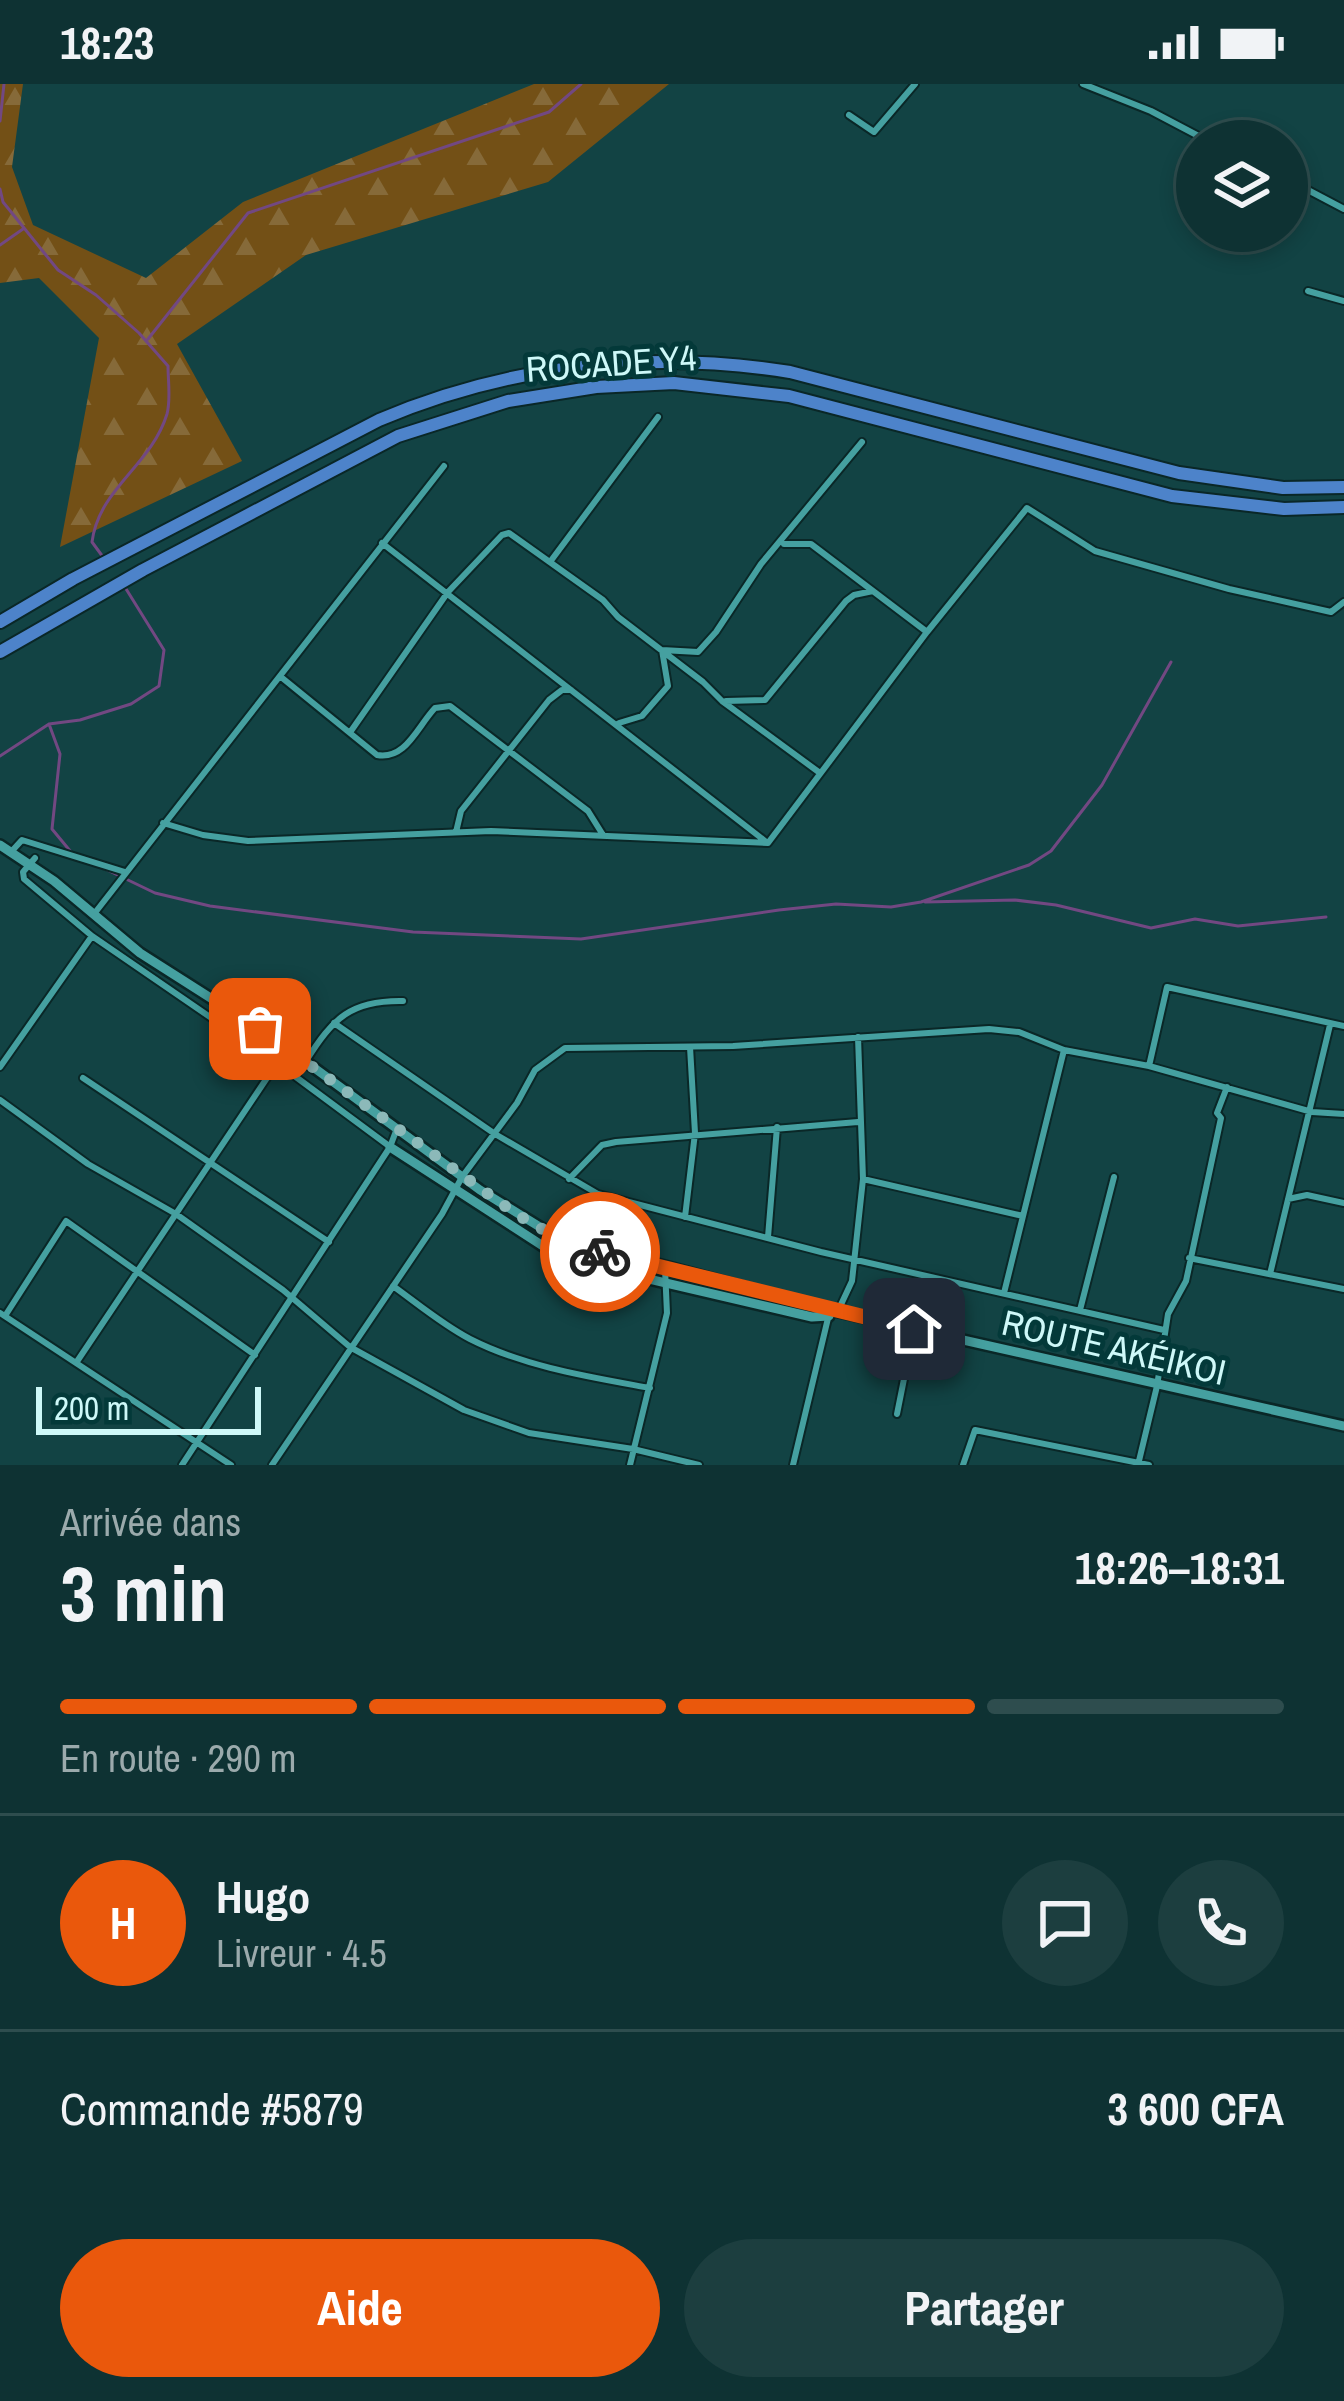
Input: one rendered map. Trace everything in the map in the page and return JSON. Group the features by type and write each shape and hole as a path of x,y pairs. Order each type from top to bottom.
{"highway":[{"name":"ROCADE Y4","path":"0,622 317,451 426,400 505,377 645,361 733,363 790,372 1217,480 1283,488 1344,487"},
{"name":"ROCADE Y4","path":"0,652 83,602 398,436 508,401 596,387 674,383 789,396 1172,496 1284,509 1344,508"}],"street":[{"path":"849,115 874,132 915,84"},
{"path":"1083,84 1176,124"},
{"path":"1308,190 1344,209"},
{"path":"1308,290 1344,302"},
{"path":"550,562 658,417"},
{"path":"662,650 698,652 761,564 862,442"},
{"path":"92,916 444,466"},
{"path":"768,843 1027,508 1095,551 1228,589 1330,611 1344,602"},
{"path":"351,731 448,592 508,533 820,773"},
{"path":"381,542 768,843"},
{"path":"780,544 811,544 927,632"},
{"path":"722,701 765,700 846,602 872,591"},
{"path":"616,722 628,723 642,716 668,686 662,650"},
{"path":"281,677 377,755 394,757 435,708 450,706 588,811 603,835"},
{"path":"456,832 461,811 554,694 575,690"},
{"path":"163,823 248,841 456,832 768,843"},
{"path":"11,852 22,840 125,872"},
{"name":"ROUTE AKÉIKOI","path":"0,844 32,861 140,953 306,1061 396,1131 556,1237 832,1312 1344,1426"},
{"path":"32,861 23,872 24,879 92,936 278,1063 390,1147"},
{"path":"0,1067 92,936"},
{"path":"1149,1066 1167,987 1344,1026"},
{"path":"306,1061 334,1023 362,1004 403,1001"},
{"path":"334,1023 495,1134 598,1194 1164,1330"},
{"path":"1270,1274 1330,1025"},
{"path":"272,1465 535,1070 565,1048 691,1047 988,1029 1019,1032 1064,1050 1149,1066 1312,1112 1344,1114"},
{"path":"793,1465 832,1312 852,1281 863,1179 858,1037"},
{"path":"686,1217 695,1132 691,1047"},
{"path":"1004,1293 1064,1050"},
{"path":"76,1363 278,1063"},
{"path":"83,1078 329,1242"},
{"path":"1138,1464 1157,1386 1164,1330 1186,1281 1214,1159 1221,1118 1217,1113 1227,1087"},
{"path":"0,1100 88,1164 176,1214 293,1297 350,1347 464,1410 529,1433 699,1465"},
{"path":"569,1179 602,1145 695,1132 858,1122"},
{"path":"768,1237 777,1127"},
{"path":"182,1465 396,1131"},
{"name":"ROUTE AKÉIKOI","path":"390,1147 563,1259 812,1317 832,1312"},
{"path":"1081,1310 1114,1177"},
{"path":"863,1179 1023,1216"},
{"path":"1288,1199 1307,1195 1344,1203"},
{"path":"231,1465 2,1314 66,1221 255,1355"},
{"path":"1188,1258 1344,1288"},
{"path":"630,1465 667,1313 664,1269"},
{"path":"393,1286 467,1337 504,1354 650,1388"},
{"path":"897,1414 914,1329"},
{"path":"963,1465 975,1430 1149,1465"}],"green space":[{"path":"0,84 23,84 12,167 33,225 146,278 243,202 534,84 669,84 548,182 306,255 177,344 242,461 60,547 99,338 39,278 0,283"}],"waterway":[{"path":"0,121 4,84"},
{"path":"148,339 248,213 549,112 581,84"},
{"path":"0,189 3,202 58,270 96,295 168,366 168,408 159,432 97,523 92,542 103,557"},
{"path":"0,245 23,229"},
{"path":"0,756 49,724 131,704 159,686 164,650 123,584"},
{"path":"101,867 155,893 210,906 413,932 581,939 779,910 921,902 1029,865 1051,851 1102,785 1171,662"},
{"path":"49,724 60,754 52,829 71,852"},
{"path":"925,902 1015,900 1151,928 1195,919 1238,926 1326,917"}],"way so far":[{"path":"260,1029 516,1214 556,1237 600,1252"}],"route":[{"path":"600,1252 914,1329"}]}
